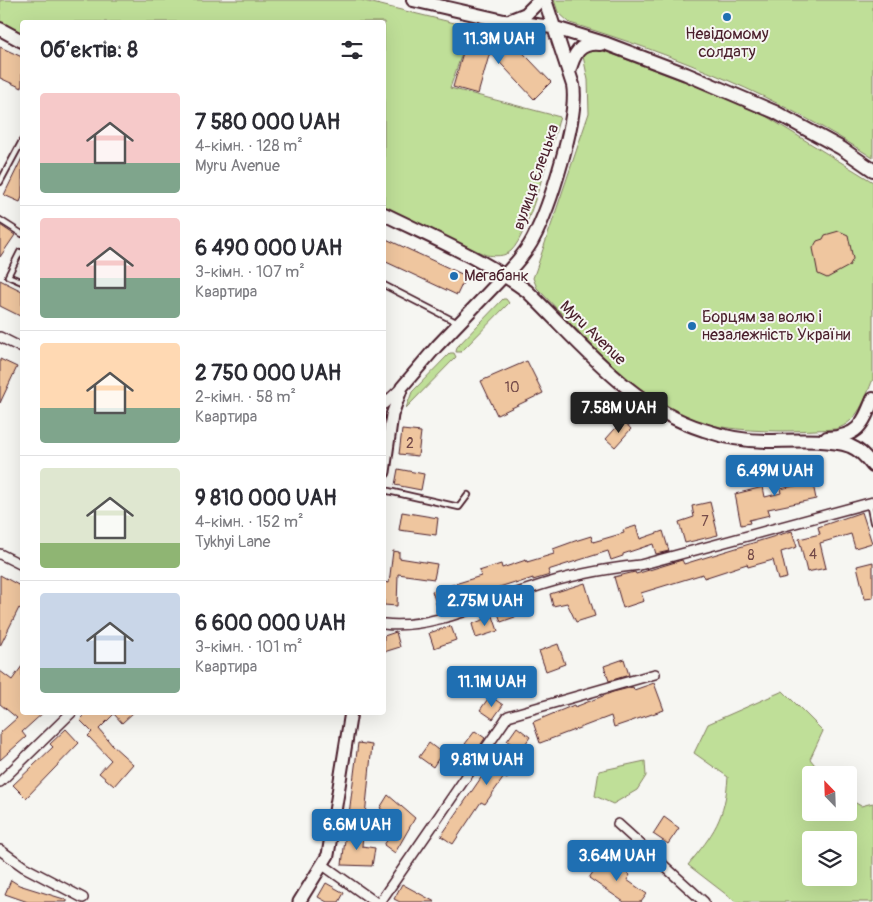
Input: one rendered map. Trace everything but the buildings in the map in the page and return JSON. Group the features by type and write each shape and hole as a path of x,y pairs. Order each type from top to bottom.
{"main road":[{"path":"413,0 504,21 552,27 608,44 686,74 775,112 841,148 873,170"},
{"path":"504,21 515,20 526,14 540,0"},
{"name":"вулиця Єлецька","path":"402,387 526,252 543,217 572,123 575,95 545,0"},
{"path":"0,30 20,40"},
{"path":"569,72 576,52 583,46 590,43 608,44"},
{"name":"Myru Avenue","path":"386,215 481,260 505,275 527,291 604,368 653,408 680,422 724,436 765,441 797,441 850,446 873,466"},
{"path":"386,458 392,415 402,387"},
{"path":"862,424 873,399"},
{"path":"797,441 842,437 850,434 873,412"},
{"path":"299,902 328,855 350,715"}],"street":[{"path":"0,337 20,347"},
{"name":"вулиця Єлецька","path":"386,402 402,387"},
{"path":"386,624 397,626 427,621 568,577 640,565 871,503"},
{"path":"0,554 20,564"},
{"path":"380,902 508,716 655,674"},
{"path":"0,782 69,715"},
{"path":"618,824 704,902"},
{"path":"0,850 24,867 83,898"},
{"path":"322,865 376,902"}],"lane":[{"path":"0,182 20,145"},
{"path":"0,220 20,233"},
{"path":"20,252 8,276 20,281"},
{"path":"386,286 459,324"},
{"path":"386,490 459,507 468,495"},
{"path":"871,503 873,522"}],"green space":[{"path":"0,0 360,0 471,27 450,88 560,117 532,209 518,242 511,251 505,254 496,256 486,255 386,209 386,20 20,20 20,35 0,24"},
{"path":"554,0 873,0 873,158 801,116 726,80 649,49 570,23 558,12"},
{"path":"596,48 710,91 764,115 873,182 873,379 860,409 844,426 836,429 765,431 722,427 694,419 668,407 643,391 620,372 598,352 537,288 533,278 589,113 588,80 583,56 586,51"},
{"path":"503,299 506,299 509,303 461,352 456,352 457,347"},
{"path":"450,353 454,353 456,357 406,408 412,392"},
{"path":"783,691 823,731 810,759 816,766 802,766 802,821 858,821 858,804 861,806 873,803 873,902 736,902 688,865 717,825 724,804 728,777 694,753 708,724"},
{"path":"645,761 646,776 637,790 613,804 595,796 599,771"}],"place":[{"name":"Невідомому солдату","path":"727,17"},
{"name":"Мегабанк","path":"454,276"},
{"name":"Борцям за волю і незалежність України","path":"692,326"}]}
